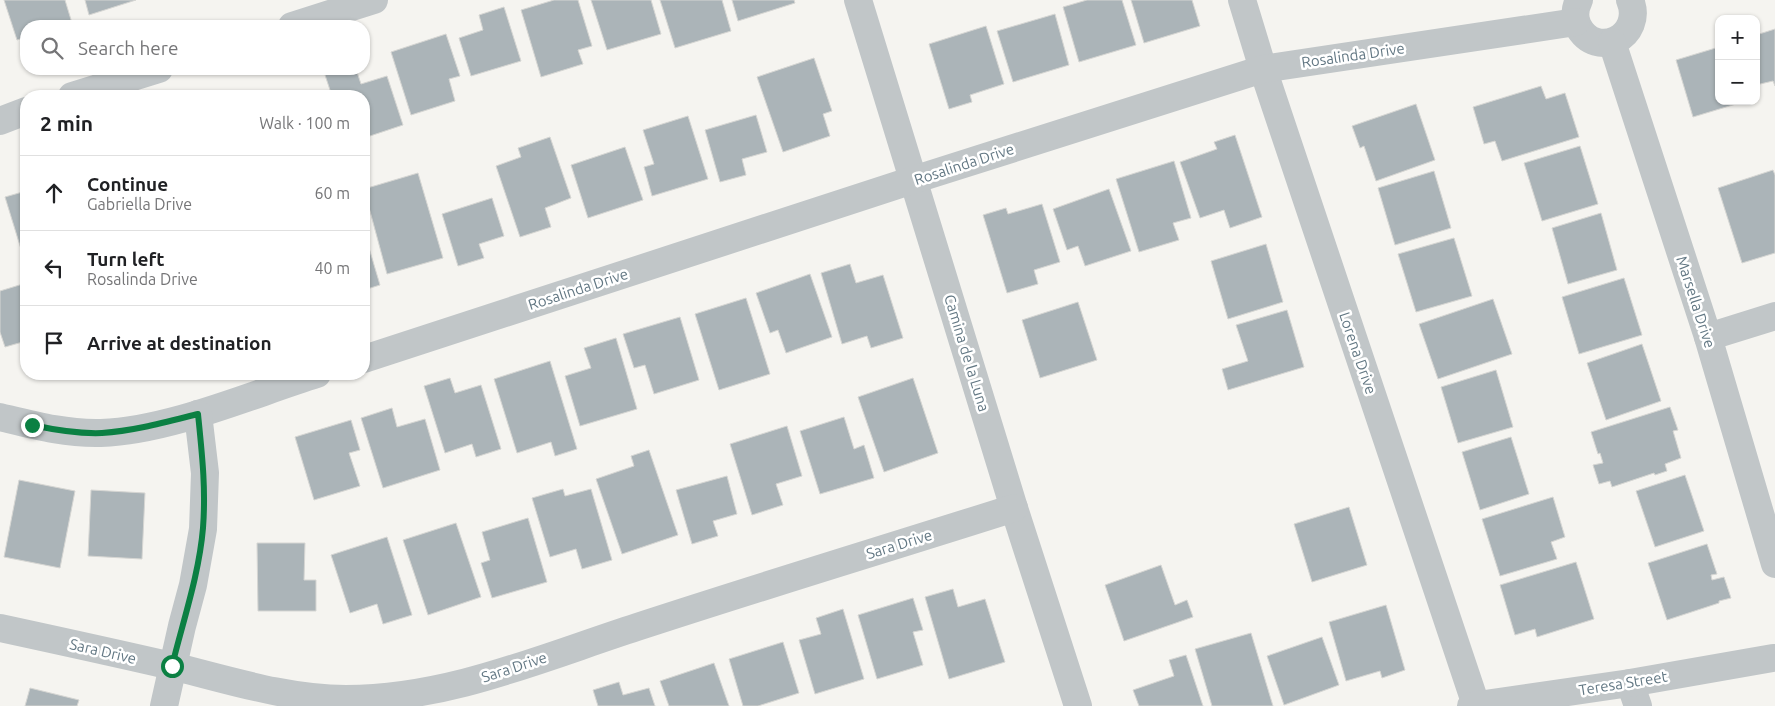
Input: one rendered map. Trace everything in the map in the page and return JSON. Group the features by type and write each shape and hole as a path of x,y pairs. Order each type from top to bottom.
{"street":[{"path":"311,20 374,0"},
{"name":"Camina de la Luna","path":"858,0 1014,508 1078,706"},
{"name":"Lorena Drive","path":"1242,0 1263,70 1474,705"},
{"path":"1578,11 1581,32 1590,39 1600,43 1612,42 1623,36 1631,26 1634,14 1632,0"},
{"name":"Rosalinda Drive","path":"370,356 913,180 1263,70 1578,11"},
{"name":"Marsella Drive","path":"1612,42 1708,337 1775,564"},
{"path":"91,90 140,75"},
{"path":"0,121 20,113"},
{"path":"1708,337 1775,316"},
{"path":"0,417 64,431 101,433 139,428 198,414 299,380"},
{"path":"164,706 172,666 193,585 203,529 205,473 198,414"},
{"name":"Sara Drive","path":"0,628 288,694 344,699 394,697 449,688 1014,508"},
{"name":"Teresa Street","path":"1474,705 1634,694 1775,653"}],"building":[{"path":"4,0 65,0 71,20 20,20 20,39 17,40"},
{"path":"85,0 136,0 89,15"},
{"path":"554,0 578,0 592,46 578,50 583,64 541,77 521,10"},
{"path":"591,0 651,0 661,34 607,50"},
{"path":"660,0 722,0 731,31 675,48"},
{"path":"732,0 794,0 795,3 738,21"},
{"path":"1087,0 1122,0 1136,45 1079,62 1063,7"},
{"path":"1131,0 1192,0 1200,26 1144,43"},
{"path":"504,7 521,61 471,76 459,38 483,30 479,15"},
{"path":"1055,14 1069,65 1013,82 997,31"},
{"path":"986,26 1004,84 970,95 972,102 949,109 929,44"},
{"path":"1775,29 1775,86 1773,81 1760,84 1760,34"},
{"path":"446,34 460,76 449,79 455,101 411,115 391,52"},
{"path":"1715,48 1715,105 1733,105 1693,117 1676,60"},
{"path":"814,58 832,111 823,114 830,136 783,152 757,77"},
{"path":"325,75 358,75 361,84 387,76 403,125 370,136 370,90 330,90"},
{"path":"1541,86 1546,99 1565,93 1579,137 1502,161 1495,141 1484,144 1473,107"},
{"path":"1416,104 1435,160 1376,181 1364,146 1360,148 1352,126"},
{"path":"756,115 767,152 742,159 746,175 720,182 705,130"},
{"path":"688,116 708,179 652,196 644,167 654,164 643,130"},
{"path":"1235,135 1262,217 1230,228 1224,210 1200,218 1180,162 1217,149 1214,142"},
{"path":"550,137 571,198 545,208 551,227 520,237 496,166 521,157 518,148"},
{"path":"1580,146 1598,204 1542,221 1524,163"},
{"path":"625,147 643,200 588,218 571,165"},
{"path":"1174,161 1191,218 1173,223 1179,240 1139,252 1116,179"},
{"path":"1773,170 1775,175 1775,253 1742,263 1718,188"},
{"path":"1434,171 1451,228 1395,245 1378,188"},
{"path":"418,173 443,258 387,274 370,211 370,187"},
{"path":"1109,189 1131,251 1085,266 1078,246 1067,250 1053,209"},
{"path":"20,193 20,246 5,197"},
{"path":"492,198 504,236 479,244 484,258 458,266 442,214"},
{"path":"1042,204 1060,262 1034,270 1038,284 1007,293 983,215 1006,208 1008,214"},
{"path":"1601,213 1617,270 1568,284 1552,228"},
{"path":"1454,238 1472,296 1416,312 1398,254"},
{"path":"1266,244 1283,302 1228,319 1211,261"},
{"path":"370,251 380,285 370,288"},
{"path":"850,264 856,283 883,275 903,338 871,348 867,336 842,344 821,273"},
{"path":"810,274 832,337 786,353 778,330 770,333 756,293"},
{"path":"1624,278 1642,335 1579,354 1562,297"},
{"path":"20,285 20,343 5,347 0,332 0,291"},
{"path":"746,298 770,374 719,390 695,314"},
{"path":"1493,299 1512,354 1438,379 1419,324"},
{"path":"1078,302 1097,360 1040,378 1022,320"},
{"path":"1287,310 1304,367 1228,390 1222,369 1248,361 1236,325"},
{"path":"680,317 699,380 654,394 645,365 634,368 623,334"},
{"path":"616,338 637,409 580,426 565,376 591,368 584,348"},
{"path":"1642,344 1661,401 1606,420 1587,363"},
{"path":"550,361 577,449 555,456 551,442 517,453 494,379"},
{"path":"1496,370 1513,427 1458,443 1441,387"},
{"path":"450,378 455,393 481,385 501,449 476,457 472,444 445,453 424,386"},
{"path":"913,378 938,453 884,472 858,397"},
{"path":"1670,407 1678,430 1673,431 1681,458 1665,464 1667,471 1655,475 1654,473 1612,487 1610,481 1599,484 1593,465 1603,463 1591,432"},
{"path":"392,408 397,427 425,419 440,470 383,488 361,418"},
{"path":"844,417 854,449 864,445 874,478 820,494 800,431"},
{"path":"351,420 360,450 349,453 360,486 314,500 295,437"},
{"path":"787,426 802,476 776,484 783,505 752,515 730,444"},
{"path":"1511,437 1529,494 1480,510 1462,452"},
{"path":"649,450 678,535 622,554 596,479 634,466 631,456"},
{"path":"1685,475 1704,531 1655,547 1636,491"},
{"path":"727,476 737,514 713,521 718,536 692,544 676,490"},
{"path":"19,480 75,491 60,568 4,557"},
{"path":"563,489 565,496 591,489 612,560 582,569 576,549 550,557 532,498"},
{"path":"91,490 145,493 142,559 88,556"},
{"path":"1553,497 1565,537 1551,542 1557,559 1500,576 1482,519"},
{"path":"1349,507 1367,565 1312,582 1294,524"},
{"path":"528,518 547,582 492,598 481,563 490,560 482,532"},
{"path":"456,523 481,597 428,615 403,540"},
{"path":"387,537 412,615 383,624 377,604 350,613 331,555"},
{"path":"257,543 305,543 304,580 316,580 316,611 258,611"},
{"path":"1707,544 1717,574 1711,575 1712,580 1724,577 1731,598 1667,620 1648,563"},
{"path":"1576,562 1594,619 1537,637 1535,629 1515,635 1500,585"},
{"path":"1161,565 1175,605 1187,600 1193,617 1124,641 1105,585"},
{"path":"953,589 958,607 985,599 1005,662 949,679 925,597"},
{"path":"913,598 923,630 913,632 923,665 877,679 858,615"},
{"path":"1386,605 1405,670 1382,678 1380,671 1346,681 1329,622"},
{"path":"843,609 864,679 815,694 799,640 821,634 816,618"},
{"path":"1251,633 1273,706 1212,706 1195,649"},
{"path":"1322,637 1339,685 1284,705 1267,656"},
{"path":"783,642 799,693 758,706 743,706 729,659"},
{"path":"1186,655 1203,706 1139,706 1133,690 1174,676 1169,660"},
{"path":"714,663 729,706 669,706 660,681"},
{"path":"619,682 623,695 649,688 655,706 598,706 593,690"},
{"path":"30,688 79,700 77,706 25,706"}],"route":[{"path":"32,425 64,431 101,433 139,428 198,414 205,473 203,529 193,585 172,666"}]}
